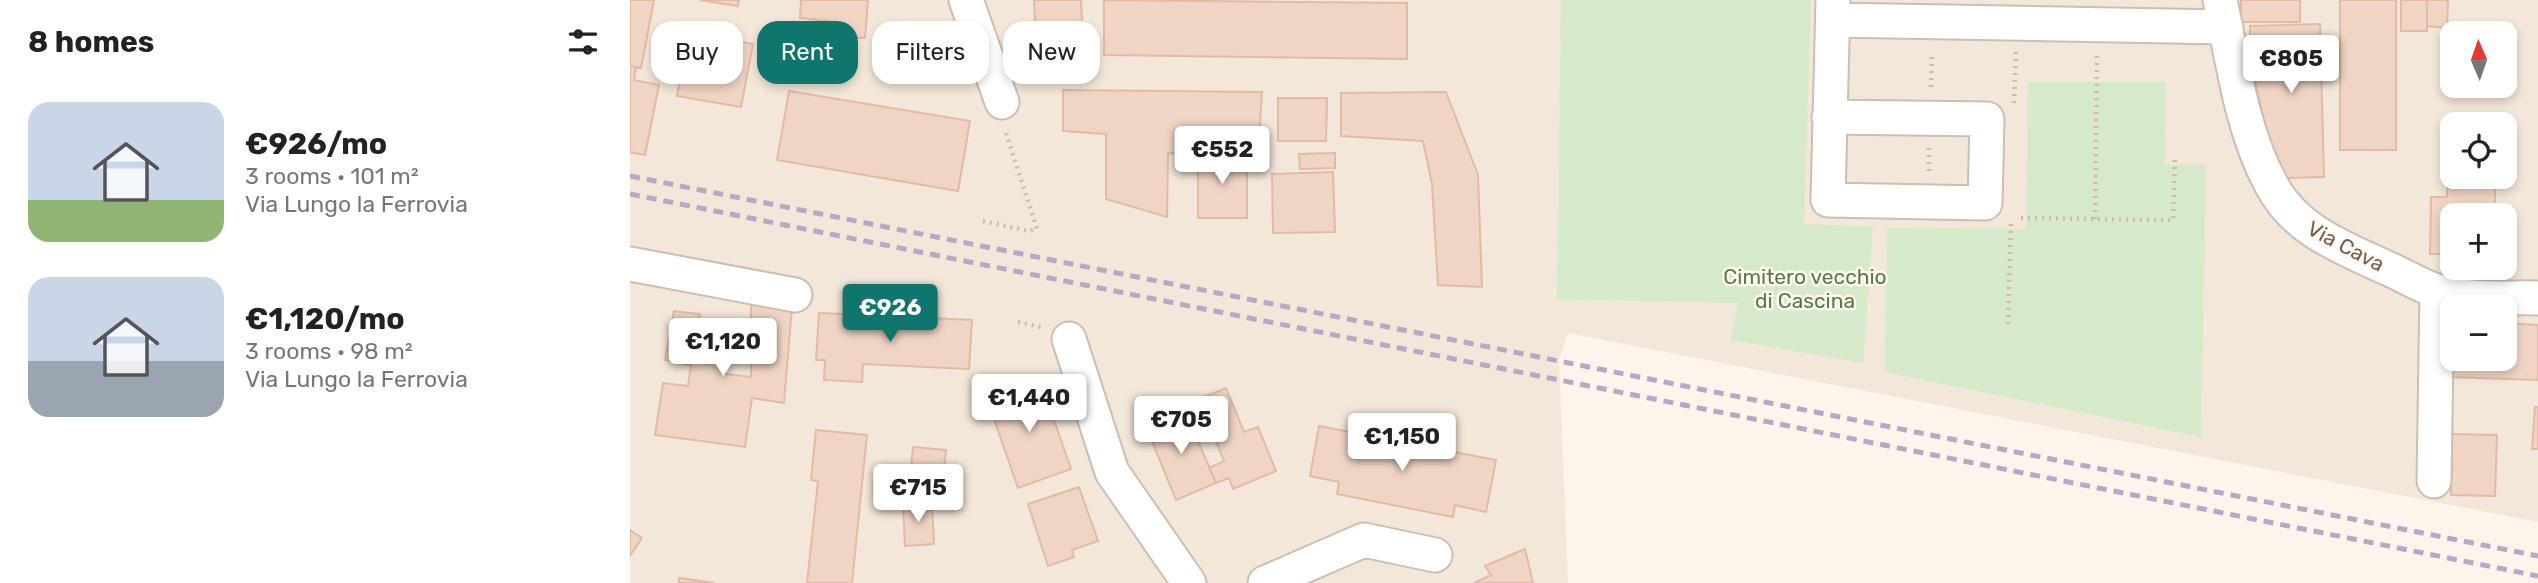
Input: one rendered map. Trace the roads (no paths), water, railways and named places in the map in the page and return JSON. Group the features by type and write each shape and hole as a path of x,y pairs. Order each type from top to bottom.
{"street":[{"path":"966,0 1002,102"},
{"path":"1829,117 1987,119 1985,203 1828,200 1829,117 1833,10 2098,26 2223,14"},
{"name":"Via Cava","path":"2223,14 2248,122 2262,166 2278,197 2311,230 2347,251 2437,291 2464,296 2538,298"},
{"path":"630,264 795,295"},
{"path":"2434,481 2437,291"},
{"path":"1069,339 1112,472 1189,583"},
{"path":"1265,583 1364,540 1436,555"}],"railway":[{"path":"630,176 2538,556"},
{"path":"630,194 2538,576"}],"park label":[{"name":"Cimitero vecchio di Cascina","path":"1805,288"}]}
